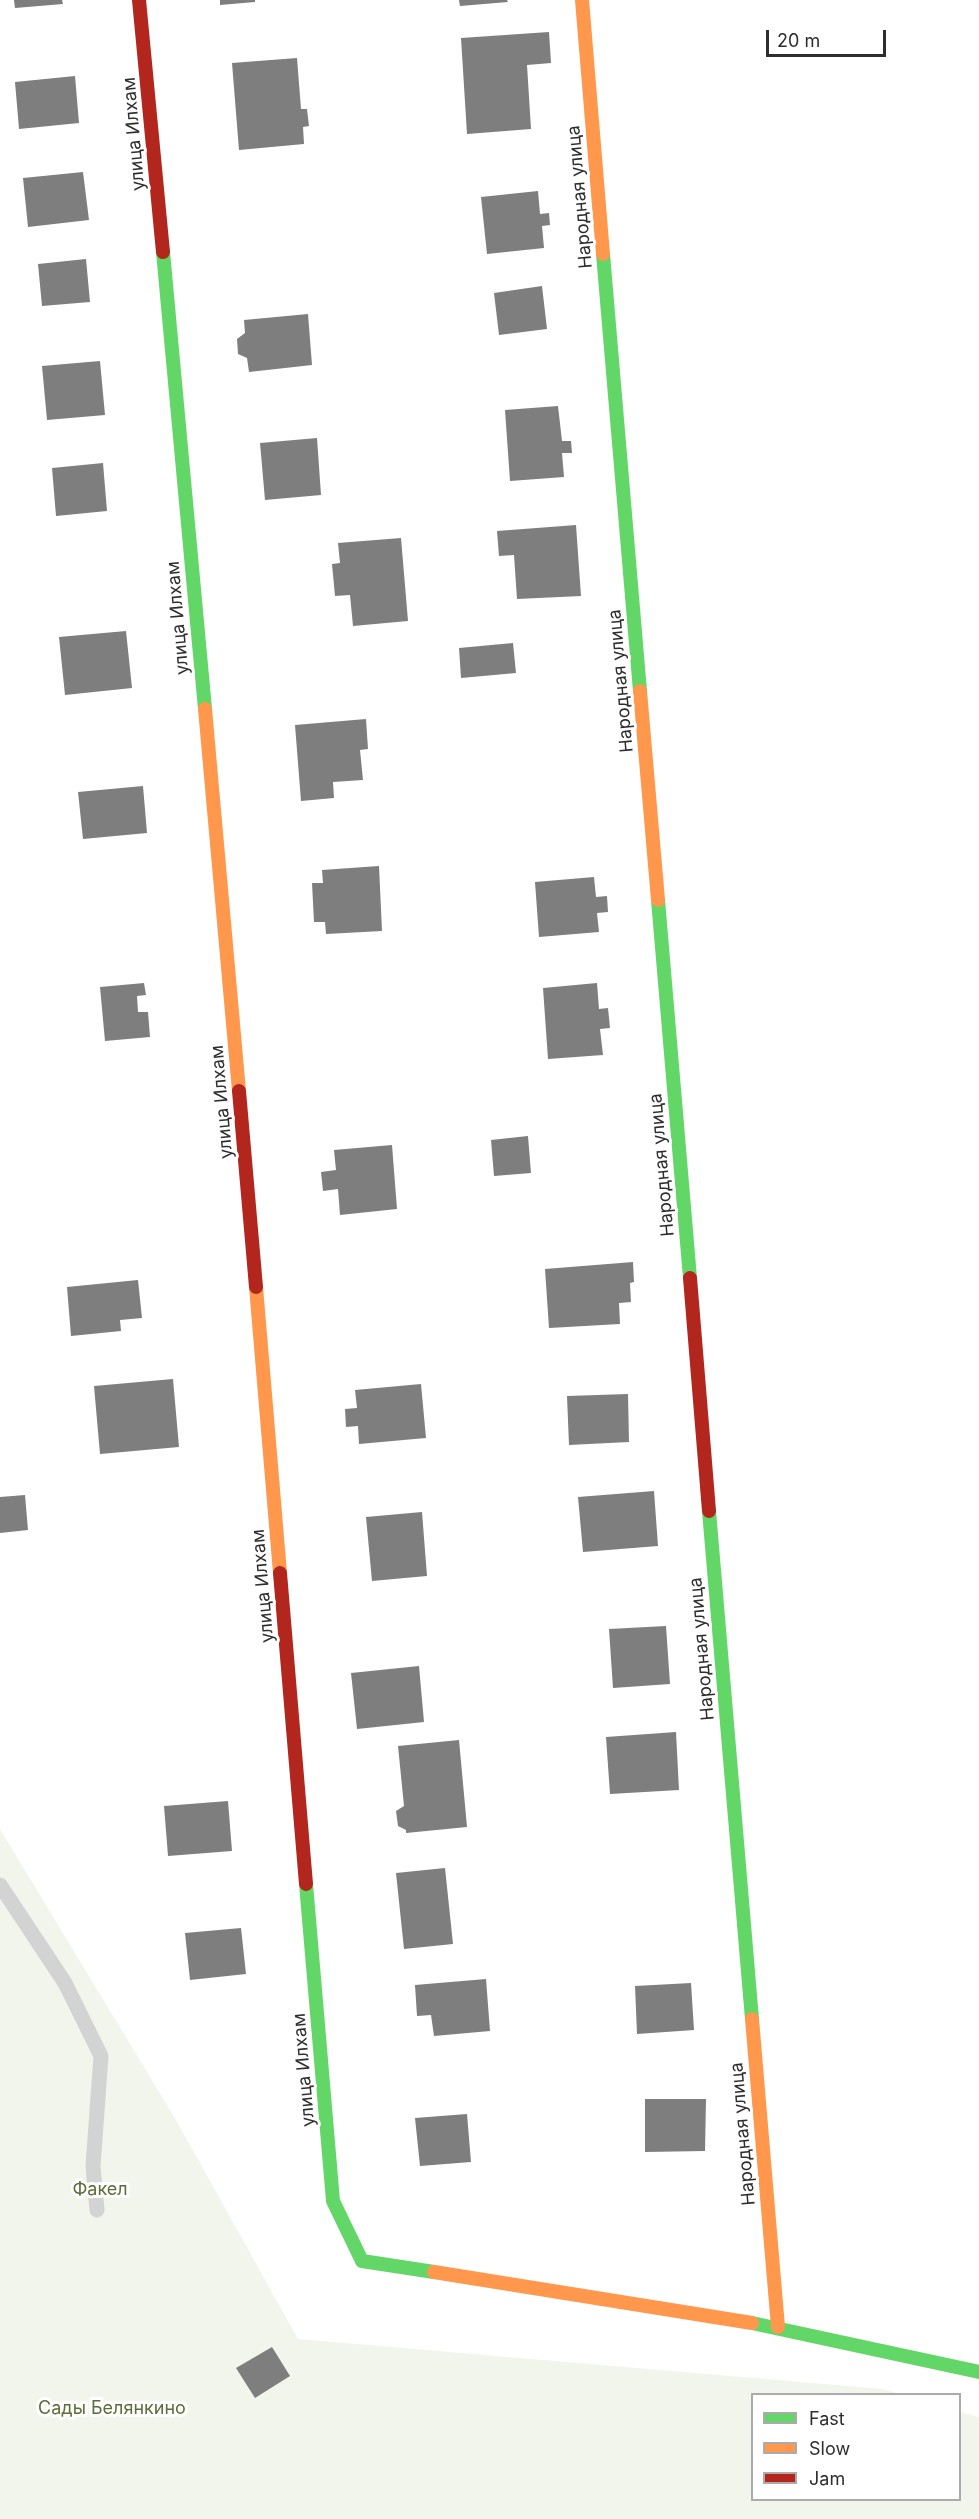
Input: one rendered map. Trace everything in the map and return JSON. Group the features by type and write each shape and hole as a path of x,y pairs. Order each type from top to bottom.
{"street":[{"name":"улица Илхам","path":"139,0 222,888 333,2201 362,2261 778,2327"},
{"name":"Народная улица","path":"582,0 778,2327"},
{"path":"778,2327 979,2372"}],"lane":[{"path":"0,1885 65,1983 101,2056 93,2166 97,2210"}],"green space":[{"name":"Сады Белянкино","path":"0,1829 176,2120 298,2339 882,2389 896,2393 751,2393 751,2501 961,2501 961,2412 979,2417 979,2519 0,2519"}],"building":[{"path":"14,0 62,0 63,4 15,8"},
{"path":"220,0 255,0 255,2 220,5"},
{"path":"459,0 507,0 508,2 460,6"},
{"path":"549,32 551,63 527,65 531,129 467,134 461,38"},
{"path":"297,58 301,109 307,109 309,126 303,127 304,144 239,150 232,63"},
{"path":"75,76 79,123 19,129 15,82"},
{"path":"83,172 89,220 28,227 23,178"},
{"path":"538,191 540,214 549,213 550,225 542,226 544,248 487,254 481,197"},
{"path":"86,259 90,302 42,306 38,264"},
{"path":"542,286 547,329 499,335 494,293"},
{"path":"308,314 312,365 249,372 247,358 238,354 237,339 245,333 244,320"},
{"path":"100,361 105,415 47,420 42,366"},
{"path":"558,406 562,441 571,441 572,453 562,453 564,477 510,481 505,410"},
{"path":"317,438 321,495 265,500 260,443"},
{"path":"103,463 107,511 56,516 52,468"},
{"path":"576,525 581,596 517,599 514,555 499,556 497,531"},
{"path":"401,538 408,621 353,626 350,595 335,596 332,564 340,563 338,543"},
{"path":"126,631 132,688 65,695 59,637"},
{"path":"513,643 516,673 461,678 459,648"},
{"path":"366,719 368,749 360,750 363,780 333,782 334,798 301,801 295,725"},
{"path":"143,786 147,833 83,839 78,792"},
{"path":"379,866 382,931 326,934 325,922 314,922 312,883 323,883 322,870"},
{"path":"594,877 596,897 607,896 608,912 597,913 599,932 539,937 535,882"},
{"path":"144,983 146,995 137,996 138,1012 148,1012 150,1037 105,1041 100,987"},
{"path":"597,983 599,1009 608,1008 610,1028 600,1029 603,1055 548,1059 543,988"},
{"path":"528,1136 531,1173 494,1176 491,1140"},
{"path":"392,1145 397,1209 340,1215 338,1189 323,1191 321,1172 336,1170 334,1150"},
{"path":"633,1262 634,1282 630,1283 631,1302 619,1303 620,1324 549,1328 545,1269"},
{"path":"138,1280 142,1318 120,1320 121,1331 71,1336 67,1287"},
{"path":"173,1379 179,1447 100,1454 94,1386"},
{"path":"421,1384 426,1438 359,1444 358,1426 346,1427 345,1409 357,1408 355,1390"},
{"path":"628,1394 629,1442 569,1445 567,1396"},
{"path":"654,1491 658,1546 583,1552 578,1497"},
{"path":"25,1495 28,1530 0,1533 0,1497"},
{"path":"422,1512 427,1576 372,1581 366,1517"},
{"path":"666,1626 670,1684 613,1688 609,1629"},
{"path":"419,1666 424,1722 357,1729 351,1673"},
{"path":"676,1732 679,1790 610,1794 606,1737"},
{"path":"459,1740 467,1827 406,1833 406,1830 398,1826 396,1811 404,1806 398,1746"},
{"path":"228,1801 232,1851 168,1856 164,1806"},
{"path":"445,1868 453,1944 404,1949 396,1873"},
{"path":"241,1928 246,1974 190,1980 185,1933"},
{"path":"486,1979 490,2031 434,2036 431,2015 417,2016 415,1985"},
{"path":"691,1983 694,2030 637,2034 635,1986"},
{"path":"645,2099 706,2099 705,2151 645,2152"},
{"path":"467,2114 471,2162 420,2166 415,2118"},
{"path":"272,2347 290,2376 255,2398 236,2368"}],"traffic: fast":[{"path":"163,252 205,709"},
{"path":"603,254 640,691"},
{"path":"658,900 690,1278"},
{"path":"709,1511 752,2019"},
{"path":"306,1884 333,2201 362,2261 434,2272"},
{"path":"752,2323 979,2372"}],"traffic: slow":[{"path":"582,0 603,254"},
{"path":"640,691 658,900"},
{"path":"205,709 239,1091"},
{"path":"256,1287 280,1573"},
{"path":"752,2019 778,2327"},
{"path":"434,2272 752,2323"}],"traffic: jam":[{"path":"139,0 163,252"},
{"path":"239,1091 256,1287"},
{"path":"690,1278 709,1511"},
{"path":"280,1573 306,1884"}],"park label":[{"name":"Факел","path":"100,2190"}]}
